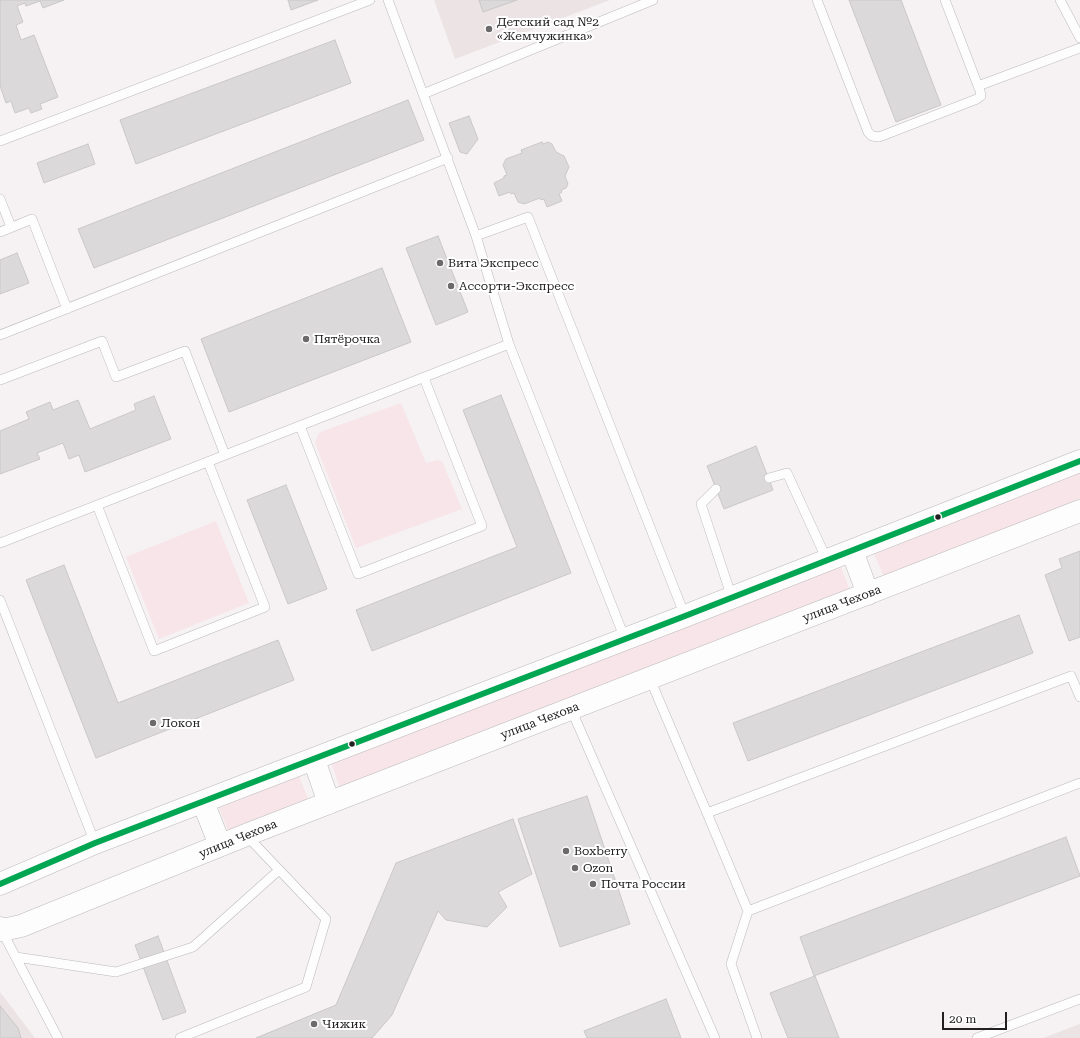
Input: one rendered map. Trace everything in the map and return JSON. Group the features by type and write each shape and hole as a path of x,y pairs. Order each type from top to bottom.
{"street":[{"path":"0,884 95,843 732,598 1080,461"},
{"name":"улица Чехова","path":"1,929 21,926 220,845 1080,511"},
{"path":"852,550 868,594"},
{"path":"314,760 329,803"},
{"path":"203,802 220,845"}],"lane":[{"path":"0,141 370,0"},
{"path":"388,0 476,236 509,344 625,639"},
{"path":"423,94 653,0"},
{"path":"817,0 868,132 872,136 879,137 977,100 981,96 945,0"},
{"path":"1060,0 1080,38"},
{"path":"978,86 1080,48"},
{"path":"0,335 448,158"},
{"path":"0,199 10,228"},
{"path":"476,236 528,217 685,616"},
{"path":"0,232 32,219 67,309"},
{"path":"0,380 102,342 116,377 185,351 225,455"},
{"path":"0,543 509,344"},
{"path":"300,426 358,574 380,566 482,526 424,378"},
{"path":"97,505 154,651 265,607 208,462"},
{"path":"769,478 787,473 827,560"},
{"path":"716,489 701,504 732,598"},
{"path":"0,600 95,843"},
{"path":"706,813 1071,676 1080,697"},
{"path":"650,678 748,911 731,964 757,1038"},
{"path":"571,709 715,1038"},
{"path":"748,911 1080,783"},
{"path":"180,1038 306,986 326,920 246,835"},
{"path":"16,957 116,972 130,968 192,947 279,870"},
{"path":"1,929 58,1038"},
{"path":"977,1038 1080,999"}],"shaded area":[{"name":"Детский сад №2 «Жемчужинка»","path":"434,0 610,0 455,59"},
{"path":"401,403 426,463 437,460 442,461 462,509 356,548 315,443 320,432"},
{"path":"1080,472 1080,499 884,577 874,554"},
{"path":"216,521 249,603 159,639 126,557"},
{"path":"840,565 850,590 340,788 331,762"},
{"path":"299,776 309,801 229,833 219,808"},
{"path":"0,992 35,1038 0,1038"},
{"path":"1080,1024 1080,1038 1043,1038"}],"building":[{"path":"0,0 64,0 43,8 40,1 26,6 25,3 17,6 23,22 16,25 21,40 34,35 58,97 40,104 42,109 31,113 29,108 15,113 11,101 6,103 0,86"},
{"path":"288,0 318,0 291,10"},
{"path":"479,0 517,0 483,12"},
{"path":"849,0 901,0 941,105 896,122"},
{"path":"335,40 351,83 136,164 120,120"},
{"path":"408,100 424,140 94,268 78,229"},
{"path":"469,116 478,139 467,154 460,152 449,123"},
{"path":"542,142 543,144 548,142 552,144 556,152 564,156 569,167 565,176 568,184 559,194 562,201 547,207 544,199 541,200 540,198 524,204 518,202 514,193 511,194 510,192 499,196 494,183 507,175 503,165 506,159 522,153 521,150"},
{"path":"88,144 95,164 44,183 37,163"},
{"path":"438,236 468,312 436,325 406,248"},
{"path":"17,253 29,283 0,294 0,260"},
{"path":"382,268 411,342 229,412 201,339"},
{"path":"501,395 571,573 372,651 356,610 517,547 463,410"},
{"path":"154,396 171,439 85,472 79,455 69,459 63,443 37,453 40,459 0,474 0,431 29,419 26,412 50,402 53,410 78,400 90,429 136,410 134,404"},
{"path":"756,446 773,490 724,509 707,466"},
{"path":"286,485 327,589 288,604 247,500"},
{"path":"1080,551 1080,637 1069,641 1045,575 1062,568 1059,559"},
{"path":"64,565 118,703 278,640 294,680 96,758 26,580"},
{"path":"1019,615 1033,653 748,761 733,723"},
{"path":"587,796 630,924 560,947 518,819"},
{"path":"513,819 532,874 498,892 507,907 487,927 446,920 438,911 392,1015 372,1038 256,1038 336,1005 396,863"},
{"path":"1066,837 1080,876 814,976 800,937"},
{"path":"158,936 186,1012 163,1020 135,945"},
{"path":"815,976 839,1038 788,1038 770,993"},
{"path":"666,999 681,1038 587,1038 584,1031"},
{"path":"0,1006 18,1028 21,1038 0,1038"}],"transit line":[{"path":"0,884 95,843 685,616 1080,461"}],"place":[{"name":"Детский сад №2 «Жемчужинка»","path":"489,29"},
{"name":"Вита Экспресс","path":"440,263"},
{"name":"Ассорти-Экспресс","path":"451,286"},
{"name":"Пятёрочка","path":"306,339"},
{"name":"Локон","path":"153,723"},
{"name":"Boxberry","path":"566,851"},
{"name":"Ozon","path":"575,868"},
{"name":"Почта России","path":"593,884"},
{"name":"Чижик","path":"314,1024"}]}
